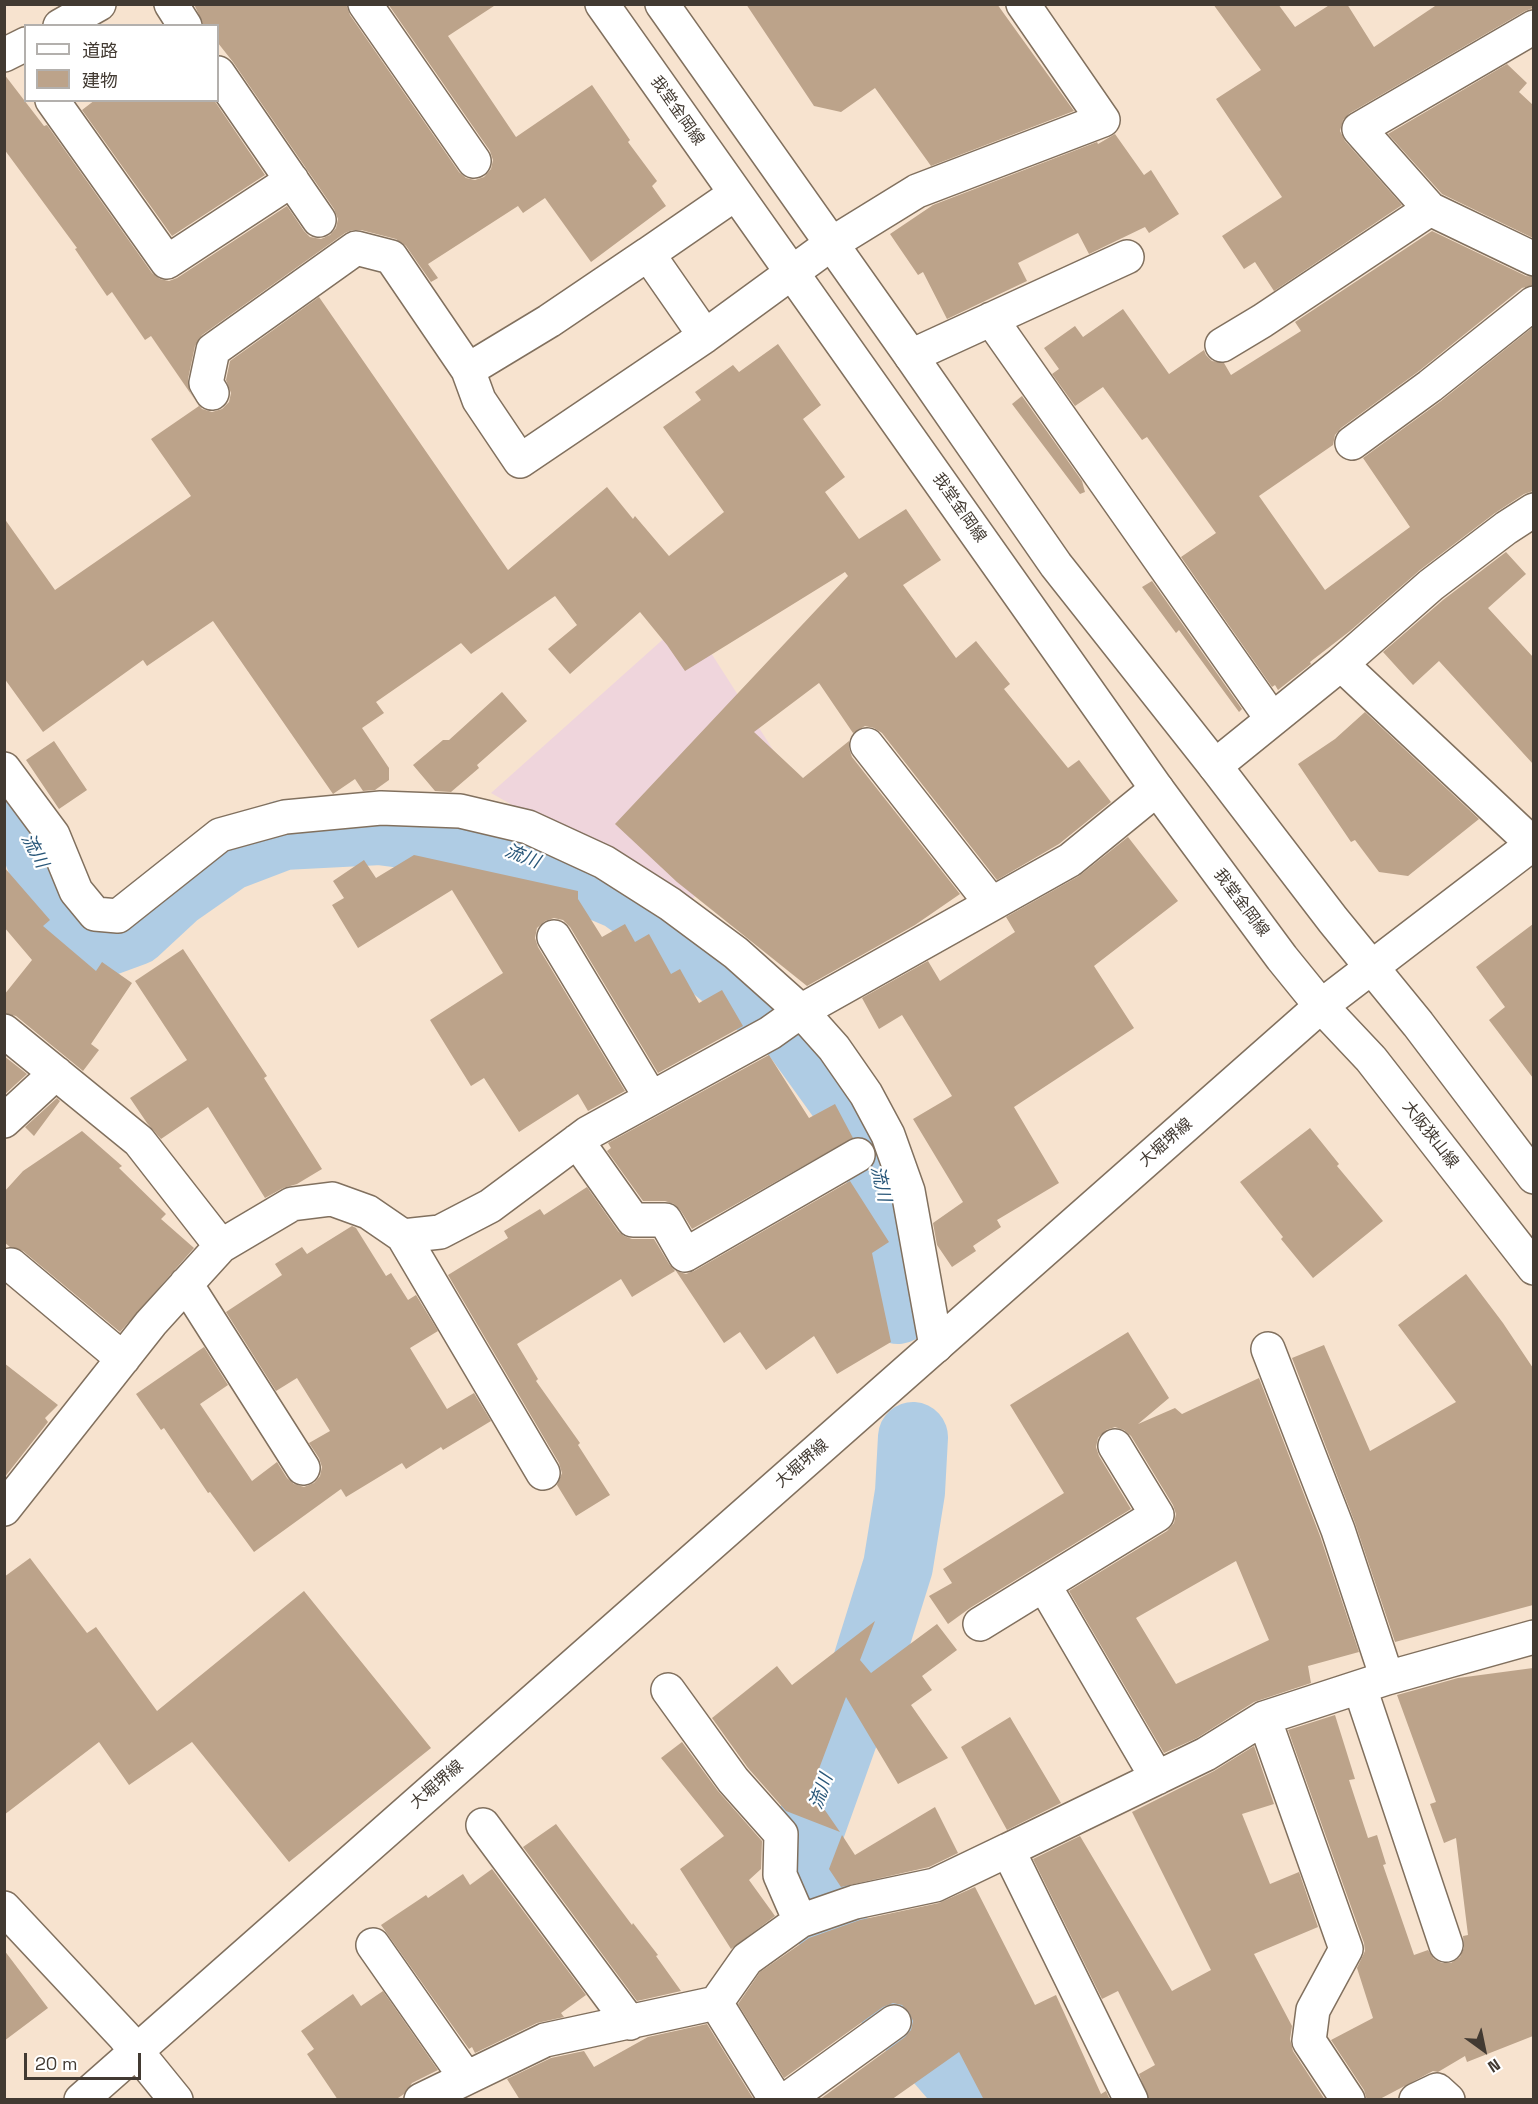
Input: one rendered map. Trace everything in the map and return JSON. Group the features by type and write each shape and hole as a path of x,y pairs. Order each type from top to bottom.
{"street":[{"path":"64,24 99,4"},
{"path":"171,4 184,24"},
{"path":"364,4 474,161"},
{"name":"我堂金岡線","path":"602,4 1157,789 1282,958 1321,1006"},
{"path":"662,4 912,356 1056,565 1371,968 1418,1024 1533,1177"},
{"path":"212,393 206,383 213,350 356,248 391,257 468,370 479,400 520,461 705,336 831,244 917,191 1103,120 1023,4"},
{"path":"1533,27 1359,129 1430,209 1533,259"},
{"path":"219,73 319,220"},
{"path":"53,102 167,262 292,180"},
{"path":"468,370 549,321 735,194"},
{"path":"1222,345 1262,321 1430,209"},
{"path":"648,254 705,336"},
{"path":"912,356 1127,256"},
{"path":"1352,443 1430,386 1533,303"},
{"path":"991,319 1272,719"},
{"path":"1215,766 1341,664 1431,585 1533,510"},
{"path":"1341,664 1533,844"},
{"path":"867,745 991,903"},
{"path":"4,769 53,835 76,891 95,914 118,916 220,835 285,817 381,808 460,811 528,827 604,862 670,904 717,939 788,1020 834,1048 866,1094 888,1135 908,1191 936,1346"},
{"path":"403,1236 440,1232 490,1206 577,1141 1070,860 1157,789"},
{"name":"大堀堺線","path":"81,2100 1321,1006 1533,844"},
{"path":"554,937 651,1098"},
{"name":"大阪狭山線","path":"1321,1006 1371,1059 1533,1268"},
{"path":"4,1031 139,1141 220,1246"},
{"path":"4,1121 56,1073"},
{"path":"577,1141 633,1220 665,1220 685,1255 858,1155"},
{"path":"9,1495 151,1323 220,1246 292,1204 332,1199 368,1212 403,1236 543,1473"},
{"path":"11,1265 123,1359"},
{"path":"186,1284 303,1468"},
{"path":"1268,1349 1338,1530 1374,1683 1446,1944"},
{"path":"980,1624 1157,1515 1115,1446"},
{"path":"1044,1585 1157,1778"},
{"path":"421,2100 545,2040 716,2003 747,1959 802,1921 855,1902 935,1885 1206,1754 1264,1718 1533,1637"},
{"path":"668,1690 733,1780 781,1834 780,1875 802,1921"},
{"path":"1264,1718 1346,1949 1313,2010 1310,2041 1348,2100"},
{"path":"483,1825 630,2023"},
{"path":"1008,1850 1131,2100"},
{"path":"4,1908 136,2051 176,2100"},
{"path":"373,1945 466,2078"},
{"path":"716,2003 776,2100"},
{"path":"786,2100 894,2022"},
{"path":"1416,2100 1437,2090 1448,2100"}],"shaded area":[{"path":"688,617 802,795 687,904 491,793"}],"building":[{"path":"194,4 346,4 350,15 459,172 466,178 475,180 484,177 491,169 493,160 490,151 388,4 497,4 448,36 516,137 592,85 630,140 628,142 657,181 652,186 666,206 591,262 545,198 523,213 518,206 428,264 438,278 431,282 406,246 396,239 361,230 352,230 202,335 195,346 188,379 190,392 195,400 151,336 145,340 112,292 107,296 75,249 77,248 4,149 4,74 44,126 47,125 152,273 160,279 169,281 177,278 287,206 310,237 321,239 330,235 336,228 338,219 334,209 219,44 219,24 203,24"},
{"path":"746,4 997,4 1074,111 931,166 875,88 841,112 814,106"},
{"path":"1213,4 1278,4 1295,27 1331,4 1347,4 1374,47 1438,4 1533,4 1533,8 1350,113 1343,120 1340,131 1345,141 1402,205 1274,291 1255,262 1244,269 1222,236 1282,197 1216,99 1261,70"},
{"path":"1507,64 1527,83 1519,92 1533,105 1533,238 1442,194 1388,134"},
{"path":"92,102 215,102 265,175 172,236 82,110"},
{"path":"1115,134 1144,175 1151,170 1179,214 1149,233 1145,227 1089,254 1078,233 1018,263 1027,281 947,319 923,272 918,275 890,234 933,205 1097,142 1098,144"},
{"path":"1432,231 1526,276 1533,277 1533,285 1522,288 1419,371 1341,428 1335,435 1333,445 1259,496 1325,590 1410,527 1363,458 1441,401 1533,327 1533,491 1524,494 1495,513 1420,570 1278,690 1275,685 1272,687 1181,557 1216,533 1147,437 1142,440 1103,387 1075,406 1052,374 1059,369 1044,348 1075,326 1083,337 1123,309 1169,374 1204,350 1212,361 1224,363 1231,375 1301,331 1295,322"},
{"path":"319,297 508,570 607,487 633,519 635,516 669,556 724,512 663,427 701,400 695,392 733,365 739,372 778,344 821,405 803,419 845,477 825,492 859,539 906,509 941,560 903,585 956,658 976,641 1010,684 1004,689 1068,768 1079,760 1111,802 1059,844 997,880 882,733 865,726 853,733 819,683 754,732 803,778 849,741 852,757 960,894 915,925 807,986 677,882 615,824 848,576 845,572 685,671 640,612 570,674 548,649 577,625 555,596 471,654 461,643 376,702 384,713 362,728 389,768 389,780 375,790 363,791 355,779 333,794 213,621 147,666 143,660 43,732 4,678 4,518 55,590 191,496 151,439 199,406 197,403 202,409 212,412 222,409 229,402 231,393 226,380 230,361"},
{"path":"1022,396 1082,481 1085,492 1080,494 1012,404"},
{"path":"1506,552 1526,574 1488,608 1533,657 1533,764 1439,661 1413,685 1383,652 1443,600"},
{"path":"1152,581 1242,709 1239,712 1179,630 1176,633 1142,587"},
{"path":"502,692 527,721 477,765 479,768 451,792 435,791 413,765 443,740 449,740"},
{"path":"1365,712 1479,819 1408,876 1379,872 1355,840 1351,842 1298,764 1335,739"},
{"path":"54,741 87,790 59,809 26,760"},
{"path":"1128,837 1178,901 1094,966 1134,1028 1014,1107 1059,1183 997,1220 1001,1227 973,1246 976,1251 952,1267 937,1245 933,1223 963,1202 913,1119 952,1096 902,1015 879,1029 862,998 928,961 940,981 1015,932 1006,917 1079,876"},
{"path":"414,855 578,891 578,899 602,937 625,924 635,942 649,934 671,974 680,969 699,1003 722,990 743,1026 658,1073 570,927 563,920 554,918 545,921 537,928 535,938 538,947 625,1091 588,1111 578,1094 519,1132 484,1078 471,1086 430,1020 503,973 452,890 358,948 332,905 344,898 333,881 364,860 376,878"},
{"path":"4,867 50,920 43,926 96,971 102,962 132,983 91,1044 99,1050 83,1071 16,1016 4,1013 4,995 32,960 4,927"},
{"path":"1533,924 1533,1078 1489,1020 1505,1007 1476,967"},
{"path":"183,949 267,1076 264,1078 322,1169 297,1184 283,1188 265,1198 208,1107 161,1139 130,1098 187,1060 135,981"},
{"path":"769,1055 809,1118 835,1104 853,1138 692,1229 674,1204 665,1201 643,1201 607,1151 611,1148 608,1143"},
{"path":"4,1056 27,1074 4,1095"},
{"path":"57,1098 60,1101 34,1136 25,1127"},
{"path":"1310,1128 1339,1164 1337,1166 1383,1221 1313,1278 1281,1239 1283,1237 1240,1182"},
{"path":"82,1131 122,1166 119,1168 166,1214 161,1219 194,1248 120,1332 23,1251 10,1247 4,1242 4,1192 23,1171"},
{"path":"850,1181 889,1242 872,1253 891,1342 837,1374 814,1336 766,1370 740,1332 724,1343 676,1271 686,1274 694,1271"},
{"path":"587,1187 618,1231 632,1239 654,1239 675,1271 632,1297 621,1279 517,1344 538,1379 536,1381 580,1443 578,1445 610,1495 576,1516 557,1485 562,1473 559,1463 448,1275 508,1238 504,1231 540,1209 544,1215"},
{"path":"352,1226 356,1228 386,1276 391,1273 408,1300 416,1295 438,1331 410,1348 447,1409 474,1393 491,1421 443,1450 441,1447 406,1469 402,1463 346,1497 341,1489 254,1552 210,1492 208,1493 164,1428 161,1430 136,1394 204,1347 228,1385 200,1404 252,1481 277,1462 287,1478 294,1484 304,1487 314,1483 320,1476 322,1467 309,1443 330,1431 297,1378 276,1391 226,1312 282,1275 275,1264 302,1247 307,1254"},
{"path":"1466,1274 1533,1368 1533,1605 1395,1642 1355,1523 1292,1358 1324,1345 1370,1451 1456,1402 1398,1325"},
{"path":"1128,1332 1169,1398 1138,1424 1175,1408 1182,1414 1259,1378 1320,1536 1359,1652 1308,1666 1311,1683 1254,1702 1197,1738 1164,1753 1069,1591 1167,1531 1174,1523 1176,1514 1173,1505 1131,1436 1115,1427 1106,1430 1098,1438 1096,1447 1099,1456 1131,1509 970,1608 948,1624 929,1596 952,1583 943,1569 1064,1493 1010,1405","holes":["1236,1561 1269,1640 1176,1684 1136,1618"]},
{"path":"4,1363 58,1405 45,1418 48,1422 4,1478"},
{"path":"30,1558 87,1633 96,1627 157,1711 304,1591 431,1748 289,1862 192,1742 129,1785 99,1742 4,1815 4,1577"},
{"path":"875,1621 860,1660 871,1673 937,1624 957,1650 922,1676 932,1690 911,1705 948,1758 898,1784 846,1697 811,1790 840,1832 786,1811 748,1768 712,1718 777,1666 792,1685"},
{"path":"1533,1668 1533,2036 1467,2062 1465,2056 1438,2072 1433,2071 1378,2100 1367,2100 1364,2090 1331,2040 1373,2018 1357,1968 1365,1951 1364,1943 1288,1730 1335,1715 1355,1779 1349,1780 1368,1838 1377,1835 1386,1864 1383,1865 1414,1955 1428,1950 1434,1959 1442,1963 1451,1963 1460,1957 1464,1948 1463,1936 1468,1935 1456,1838 1444,1843 1430,1804 1436,1802 1397,1695 1458,1678"},
{"path":"1010,1717 1061,1803 1007,1830 961,1747"},
{"path":"682,1742 718,1791 762,1841 761,1869 749,1880 775,1916 731,1949 680,1869 724,1836 661,1758"},
{"path":"1254,1746 1274,1804 1242,1814 1270,1884 1299,1872 1318,1927 1254,1954 1292,2026 1290,2039 1293,2051 1325,2100 1149,2100 1139,2074 1155,2065 1118,1991 1102,1999 1033,1859 1080,1836 1172,1991 1211,1970 1132,1812 1214,1771"},
{"path":"935,1807 958,1853 929,1867 841,1887 829,1869 842,1835 855,1855"},
{"path":"556,1824 632,1925 633,1923 658,1955 656,1956 681,1991 637,2001 523,1847"},
{"path":"492,1869 586,1995 561,2013 564,2017 537,2023 475,2053 472,2047 469,2049 381,1925 426,1895 428,1898 463,1874 470,1885"},
{"path":"975,1887 1035,2005 1056,1995 1101,2094 1106,2091 1110,2100 984,2100 959,2052 891,2100 819,2100 905,2037 911,2030 913,2021 909,2012 902,2005 893,2003 883,2007 784,2078 738,2004 760,1972 809,1938 860,1920 939,1903"},
{"path":"4,1950 48,2008 4,2041"},
{"path":"383,1991 438,2070 412,2083 404,2094 395,2100 338,2100 307,2054 314,2049 301,2031 353,1994 361,2006"},
{"path":"707,2024 754,2100 520,2100 507,2079 551,2058 584,2051 594,2067 648,2037"}],"waterway":[{"name":"流川","path":"4,805 36,846 57,901 74,931 104,942 134,931 175,893 228,856 283,835 380,830 486,844 561,869 622,895 671,930 796,1033 858,1119 882,1176 898,1309"},
{"name":"流川","path":"913,1437 910,1492 898,1566 858,1694 805,1842 811,1887 824,1919 866,1974 975,2100"}]}
